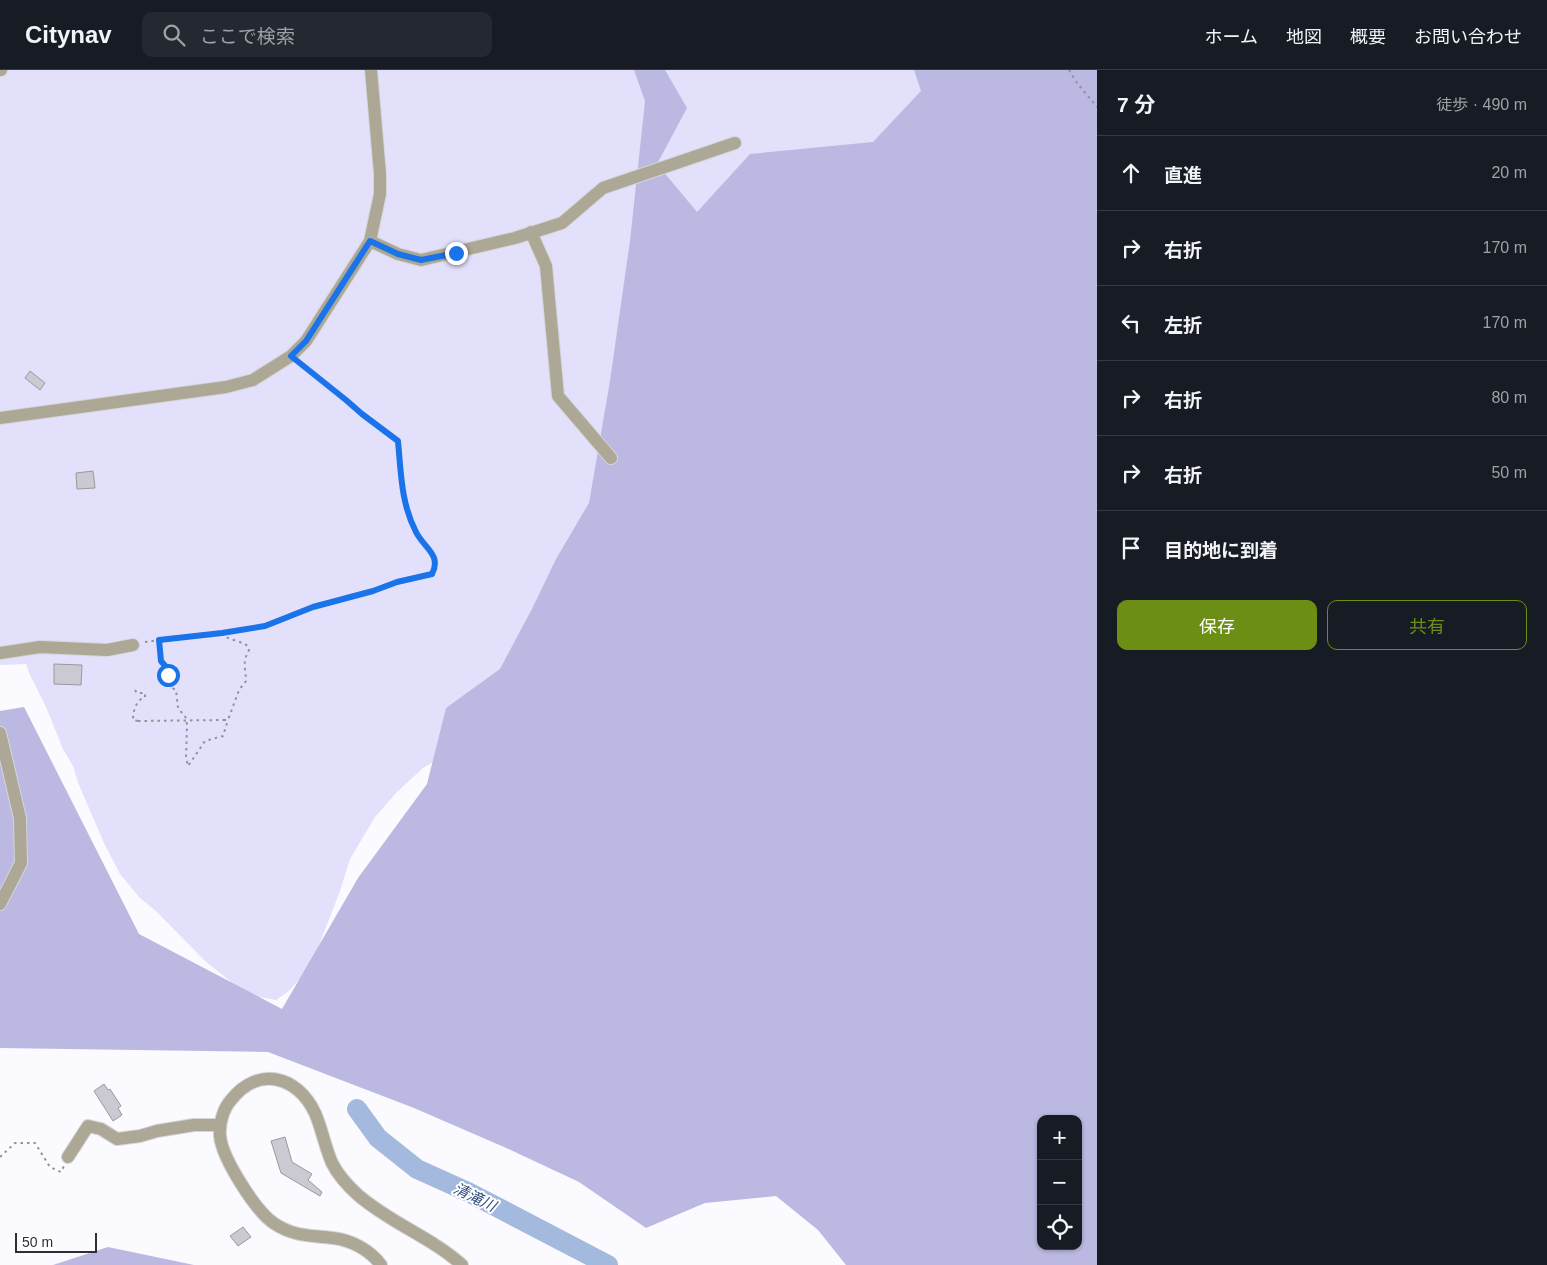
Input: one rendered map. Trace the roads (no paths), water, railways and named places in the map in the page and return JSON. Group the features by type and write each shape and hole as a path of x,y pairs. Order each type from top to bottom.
{"street":[{"path":"0,418 226,387 253,380 291,356 306,341 370,241 380,194 371,70"},
{"path":"370,241 398,254 421,260 484,246 562,223 603,188 735,144"},
{"path":"531,232 546,266 558,396 611,458"},
{"path":"0,653 40,647 107,650 133,645"},
{"path":"0,733 20,818 21,863 0,904"},
{"path":"381,1265 372,1254 350,1242 334,1238 297,1234 274,1224 265,1217 254,1203 229,1162 220,1137 220,1125 230,1101 243,1088 257,1080 269,1078 280,1080 296,1088 309,1102 315,1113 332,1163 343,1180 360,1196 382,1212 450,1255 462,1265"},
{"path":"68,1158 88,1126 101,1129 117,1139 194,1125 220,1125"}],"waterway":[{"name":"清滝川","path":"357,1109 378,1138 417,1169 468,1192 608,1265"}]}
